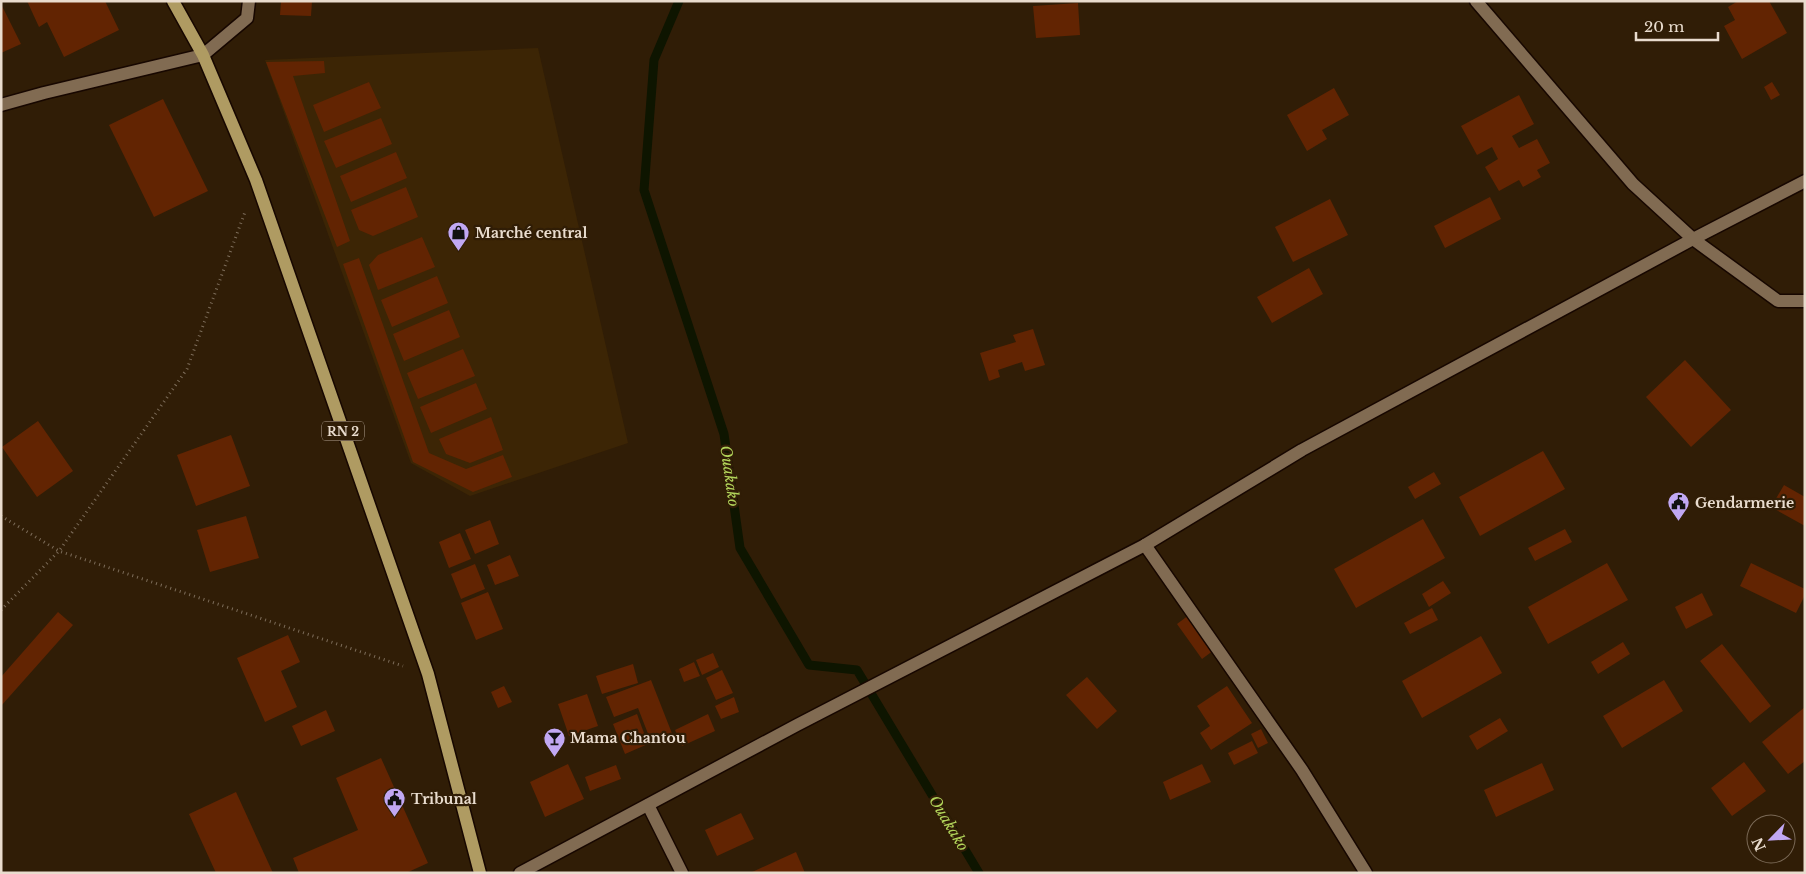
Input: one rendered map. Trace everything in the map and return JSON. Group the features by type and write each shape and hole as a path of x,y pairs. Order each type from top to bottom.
{"main road":[{"name":"RN 2","path":"173,1 203,55 256,180 428,674 480,873"}],"street":[{"path":"1,105 203,55 247,18 249,1"},
{"path":"1476,1 1633,184 1693,239 1778,302 1805,301"},
{"path":"520,873 797,725 1145,545 1302,450 1693,239 1805,181"},
{"path":"1145,545 1302,770 1366,873"},
{"path":"648,805 677,869"}],"path":[{"path":"1,610 59,551 187,369 256,180"},
{"path":"1,516 59,551 428,674"}],"shaded area":[{"name":"Marché central","path":"538,48 628,443 470,496 411,463 265,60"}],"building":[{"path":"27,1 105,1 119,30 64,57 47,22 39,27"},
{"path":"281,1 312,1 311,16 280,15"},
{"path":"1738,1 1769,1 1787,33 1742,59 1724,26 1735,20 1728,7"},
{"path":"1078,3 1080,35 1036,38 1033,6"},
{"path":"1,4 21,44 1,53"},
{"path":"324,61 325,73 293,76 350,241 337,247 266,62"},
{"path":"369,82 381,108 324,132 313,105"},
{"path":"1772,82 1780,95 1771,100 1764,87"},
{"path":"1334,88 1349,115 1322,130 1327,139 1307,151 1287,115"},
{"path":"1519,95 1534,124 1512,136 1519,148 1537,139 1550,163 1537,170 1541,177 1523,187 1519,180 1499,191 1485,167 1498,159 1492,147 1477,155 1461,126"},
{"path":"163,99 208,191 154,217 109,125"},
{"path":"381,118 392,144 336,168 324,141"},
{"path":"396,152 407,178 351,202 340,176"},
{"path":"406,187 418,217 373,236 359,230 351,210"},
{"path":"1490,197 1501,219 1445,248 1434,226"},
{"path":"1330,199 1348,235 1293,262 1275,227"},
{"path":"422,237 435,267 378,290 369,265 378,255"},
{"path":"359,258 429,453 466,469 503,455 512,477 473,492 413,462 343,264"},
{"path":"1309,268 1323,294 1272,323 1257,297"},
{"path":"437,276 448,303 392,327 381,300"},
{"path":"449,310 460,337 404,361 393,334"},
{"path":"1033,329 1045,365 1025,371 1022,362 998,370 1000,377 989,381 980,353 1016,342 1013,335"},
{"path":"463,349 475,376 418,399 407,373"},
{"path":"1685,360 1731,410 1691,447 1646,397"},
{"path":"476,383 487,409 431,433 420,407"},
{"path":"491,417 503,450 470,463 446,454 439,439"},
{"path":"38,421 73,471 37,497 2,447"},
{"path":"231,435 250,486 196,506 177,455"},
{"path":"1543,451 1565,489 1480,536 1459,497"},
{"path":"1434,472 1441,484 1415,499 1408,487"},
{"path":"1784,485 1805,497 1805,526 1771,507"},
{"path":"246,516 259,558 210,572 197,530"},
{"path":"1423,519 1445,558 1356,608 1334,569"},
{"path":"490,520 499,544 475,554 465,530"},
{"path":"1565,529 1572,542 1535,561 1528,548"},
{"path":"460,533 471,559 449,568 439,542"},
{"path":"510,555 519,576 495,585 487,565"},
{"path":"1607,563 1628,600 1548,644 1528,607"},
{"path":"1751,563 1805,589 1805,595 1796,613 1740,586"},
{"path":"475,564 485,589 461,599 451,574"},
{"path":"1443,581 1451,593 1429,607 1422,594"},
{"path":"488,592 503,629 476,640 461,603"},
{"path":"1702,593 1713,615 1686,629 1675,607"},
{"path":"1432,608 1438,620 1410,634 1404,623"},
{"path":"58,612 73,625 1,706 1,677"},
{"path":"1189,615 1214,650 1202,659 1177,624"},
{"path":"288,635 300,662 281,671 297,707 265,722 237,658"},
{"path":"1481,636 1502,673 1422,718 1402,681"},
{"path":"1623,642 1630,654 1598,674 1591,662"},
{"path":"1722,644 1771,706 1750,723 1700,661"},
{"path":"713,653 719,667 702,675 696,660"},
{"path":"694,662 700,676 684,682 679,669"},
{"path":"633,664 638,683 602,694 596,676"},
{"path":"722,670 733,693 716,700 706,678"},
{"path":"1087,677 1117,711 1097,729 1066,695"},
{"path":"651,680 673,736 652,744 638,708 614,717 606,697"},
{"path":"1664,680 1683,711 1622,748 1603,716"},
{"path":"504,686 512,702 498,708 491,692"},
{"path":"1227,686 1252,723 1211,750 1200,733 1210,726 1197,706"},
{"path":"587,694 598,726 569,736 558,704"},
{"path":"734,697 739,712 721,719 715,706"},
{"path":"1805,707 1805,761 1788,774 1762,742"},
{"path":"326,710 335,731 301,746 292,726"},
{"path":"637,714 648,744 625,754 613,724"},
{"path":"708,714 715,731 682,746 675,730"},
{"path":"1500,718 1508,731 1477,750 1469,736"},
{"path":"1261,729 1268,743 1258,748 1251,734"},
{"path":"1252,741 1258,753 1234,765 1228,753"},
{"path":"381,758 428,863 406,873 299,873 293,858 358,830 336,778"},
{"path":"1744,762 1766,791 1732,816 1711,788"},
{"path":"1542,763 1554,790 1496,817 1484,790"},
{"path":"568,764 584,799 545,817 530,782"},
{"path":"1202,764 1211,782 1170,800 1163,782"},
{"path":"616,765 621,779 590,791 585,777"},
{"path":"236,792 273,873 216,873 189,814"},
{"path":"741,813 754,839 717,856 705,830"},
{"path":"796,852 805,873 750,873"}],"waterway":[{"name":"Ouakako","path":"679,1 654,60 644,190 724,434 740,548 809,665 857,670 979,873"}],"place":[{"name":"Marché central","path":"459,252"},
{"name":"Gendarmerie","path":"1679,522"},
{"name":"Mama Chantou","path":"554,757"},
{"name":"Tribunal","path":"395,818"}]}
